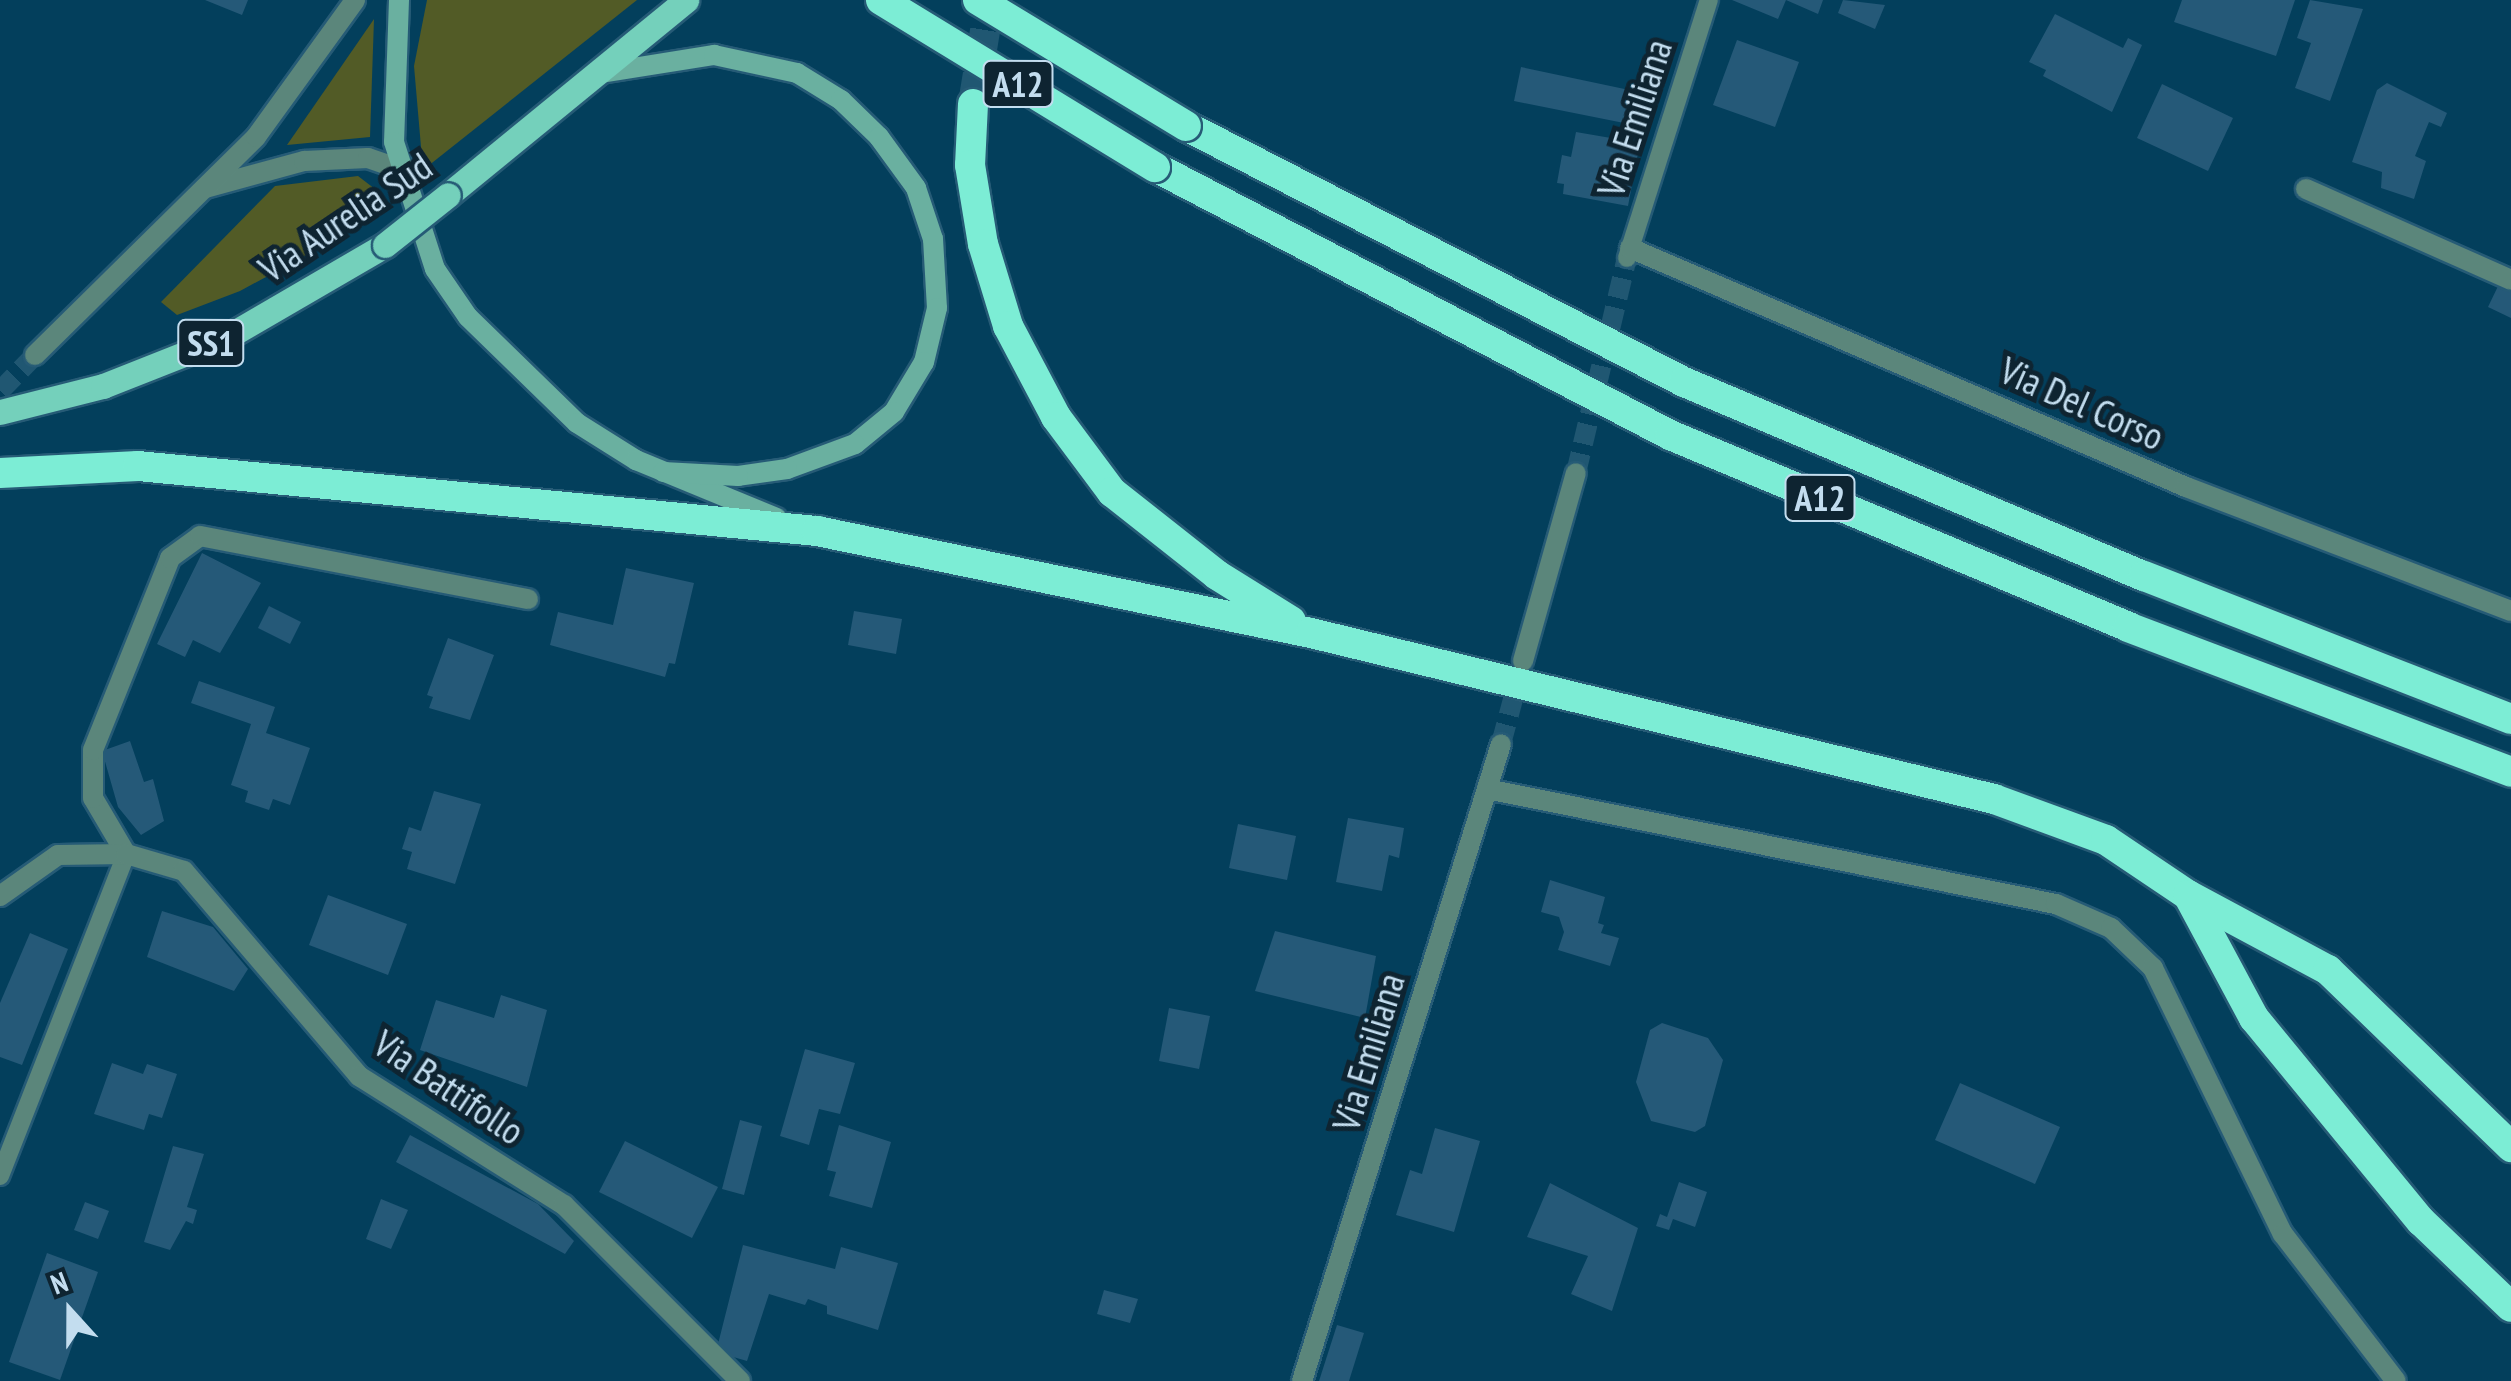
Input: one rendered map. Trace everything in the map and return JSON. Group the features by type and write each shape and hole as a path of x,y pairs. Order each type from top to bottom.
{"highway":[{"name":"A12","path":"881,0 1155,167 1670,435 2128,627 2511,772"},
{"name":"A12","path":"978,0 1186,126 1684,382 2144,576 2511,720"},
{"path":"972,104 970,165 983,244 1008,326 1056,417 1112,492 1217,575 1311,633"},
{"path":"0,473 138,466 817,531 1311,633 1994,799 2106,840 2188,895 2328,970 2511,1147"},
{"path":"2188,895 2254,1018 2421,1221 2511,1307"}],"main road":[{"path":"399,0 394,142 435,268 468,317 577,422 716,498 817,531"},
{"name":"Via Aurelia Sud","path":"0,412 104,386 226,337 384,244 686,0"},
{"path":"592,74 714,55 797,73 841,100 879,137 916,188 933,239 937,308 924,362 894,412 856,444 787,469 738,476 663,472"}],"street":[{"path":"35,354 256,137 355,0"},
{"path":"204,188 304,161 368,158 402,170"},
{"path":"2306,189 2511,280"},
{"name":"Via Del Corso","path":"1628,253 2186,487 2511,611"},
{"path":"1524,662 1576,473"},
{"path":"126,854 92,798 93,750 170,558 200,536 528,599"},
{"name":"Via Emiliana","path":"1302,1381 1501,744"},
{"path":"1487,789 2056,904 2111,928 2153,968 2283,1234 2396,1381"},
{"name":"Via Battifollo","path":"0,896 58,855 126,854 184,872 359,1076 564,1205 740,1381"}],"lane":[{"name":"Via Emiliana","path":"1628,253 1709,0"},
{"path":"0,1176 126,854"}],"green space":[{"path":"427,0 637,0 423,170 414,66"},
{"path":"374,19 370,137 287,145"},
{"path":"358,176 375,189 366,218 338,238 240,291 177,315 161,302 275,186"}],"building":[{"path":"205,0 248,0 242,15"},
{"path":"1732,0 1786,0 1778,19"},
{"path":"1786,0 1823,0 1818,14"},
{"path":"1843,0 1885,5 1875,29 1838,13"},
{"path":"2182,0 2295,0 2276,56 2174,22"},
{"path":"2310,0 2363,9 2330,101 2295,88 2311,43 2297,38"},
{"path":"2055,14 2123,48 2128,38 2142,45 2112,112 2043,76 2046,70 2029,62"},
{"path":"1737,40 1799,62 1775,127 1713,105"},
{"path":"1521,67 1634,91 1629,124 1514,101"},
{"path":"2387,83 2447,113 2441,127 2429,122 2415,156 2426,161 2414,199 2381,188 2382,172 2352,162 2377,90"},
{"path":"2162,84 2233,118 2208,171 2137,138"},
{"path":"1576,132 1640,143 1628,206 1563,194 1564,184 1557,183 1562,155 1571,157"},
{"path":"2500,282 2511,288 2511,318 2488,307"},
{"path":"202,553 261,583 220,653 193,640 185,657 157,644"},
{"path":"626,568 694,583 675,664 669,663 665,677 550,645 558,612 613,625"},
{"path":"269,606 301,622 290,644 258,628"},
{"path":"854,611 902,619 896,654 848,645"},
{"path":"448,638 494,655 470,720 429,708 433,697 427,695"},
{"path":"199,681 275,707 266,733 310,748 290,805 273,799 269,810 245,802 248,791 231,785 251,724 191,703"},
{"path":"130,741 144,782 153,779 164,821 141,835 118,807 102,751"},
{"path":"434,791 481,804 455,884 407,869 412,852 402,849 409,827 421,831"},
{"path":"1348,818 1404,828 1399,858 1389,855 1382,891 1336,882"},
{"path":"1238,824 1296,836 1287,880 1229,868"},
{"path":"1550,880 1605,897 1598,923 1604,925 1601,933 1619,938 1610,966 1558,950 1564,932 1559,917 1541,912"},
{"path":"328,895 407,924 388,975 309,945"},
{"path":"162,911 213,927 248,969 234,991 147,957"},
{"path":"1275,931 1376,956 1365,1018 1255,991"},
{"path":"30,933 68,949 22,1065 0,1057 0,1003"},
{"path":"501,995 547,1010 527,1087 420,1050 436,1000 494,1018"},
{"path":"1169,1008 1210,1016 1199,1069 1159,1061"},
{"path":"1662,1023 1708,1038 1723,1060 1705,1126 1695,1132 1651,1121 1636,1082 1650,1030"},
{"path":"805,1049 855,1063 840,1114 819,1109 809,1145 780,1136"},
{"path":"112,1063 143,1074 147,1064 177,1074 162,1118 149,1114 144,1130 94,1114"},
{"path":"1960,1083 2060,1127 2035,1184 1935,1140"},
{"path":"740,1120 762,1126 744,1195 722,1189"},
{"path":"839,1125 891,1142 872,1208 829,1196 836,1172 827,1170"},
{"path":"1435,1128 1480,1141 1454,1232 1396,1215 1410,1170 1422,1174"},
{"path":"410,1135 538,1204 574,1241 565,1254 396,1162"},
{"path":"625,1141 718,1187 692,1238 599,1192"},
{"path":"173,1146 204,1154 187,1207 197,1210 193,1224 186,1221 170,1250 144,1242"},
{"path":"1679,1182 1707,1192 1695,1227 1673,1219 1669,1230 1656,1226 1660,1214 1667,1217"},
{"path":"1550,1183 1638,1228 1612,1311 1571,1294 1588,1256 1527,1237"},
{"path":"381,1199 408,1210 391,1249 366,1239"},
{"path":"85,1202 109,1211 98,1239 74,1230"},
{"path":"743,1245 835,1269 841,1247 898,1263 878,1330 827,1314 827,1306 808,1299 805,1305 769,1294 747,1361 716,1352"},
{"path":"47,1253 98,1272 60,1380 9,1362"},
{"path":"1104,1290 1138,1299 1130,1323 1097,1314"},
{"path":"1337,1325 1364,1333 1349,1381 1319,1381"}],"tunnel":[{"path":"973,104 990,0"},
{"path":"1576,473 1627,258"},
{"path":"0,391 35,355"},
{"path":"1501,744 1520,673"}]}
